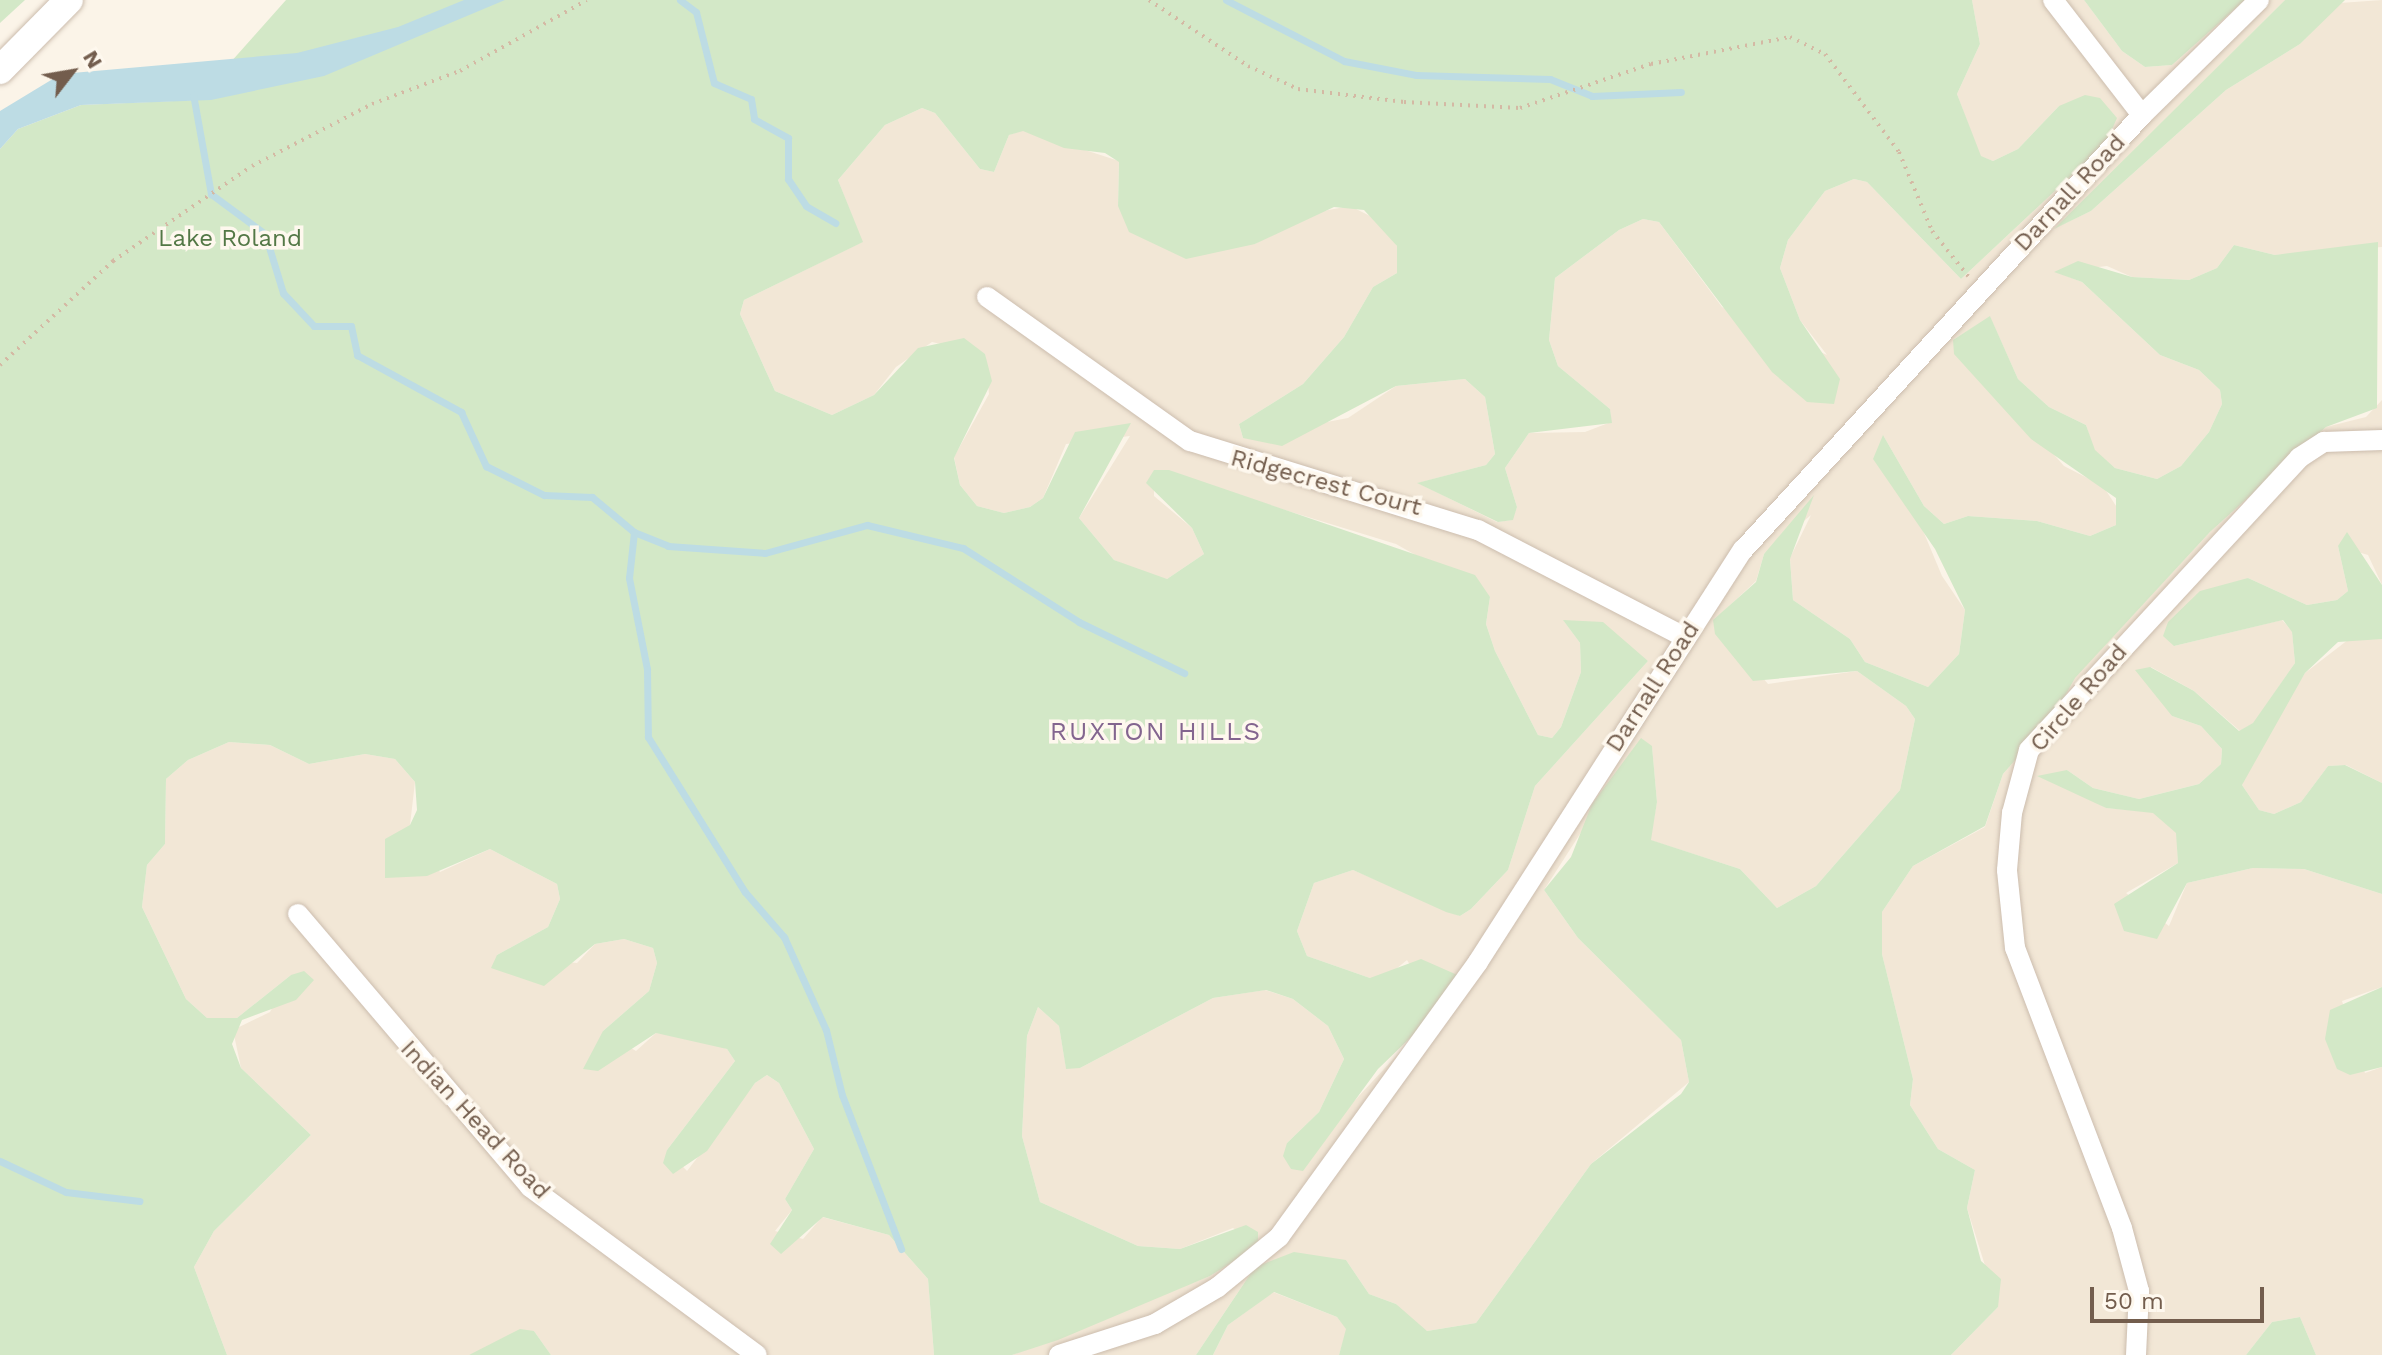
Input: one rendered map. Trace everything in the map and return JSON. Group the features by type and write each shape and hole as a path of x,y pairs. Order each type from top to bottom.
{"main road":[{"path":"0,70 69,0"}],"street":[{"path":"2053,0 2142,115"},
{"name":"Darnall Road","path":"1059,1355 1155,1324 1218,1287 1279,1237 1478,962 1684,637 1743,550 2142,115 2259,0"},
{"name":"Ridgecrest Court","path":"987,297 1190,441 1463,524 1684,637"},
{"name":"Circle Road","path":"2136,1355 2139,1291 2122,1228 2015,948 2007,870 2022,775 2029,750 2299,458 2324,442 2382,440"},
{"name":"Indian Head Road","path":"298,914 530,1187 757,1355"}],"path":[{"path":"0,365 113,261 252,166 372,104 460,71 587,0"},
{"path":"1149,0 1248,66 1298,89 1404,102 1520,108 1651,64 1790,37 1834,66 1899,152 1932,231 1981,289"}],"shaded area":[{"path":"1972,0 2084,0 2122,51 2145,67 2172,65 2245,0 2285,0 2057,227 2091,211 2226,90 2300,44 2340,3 2382,0 2382,247 2275,255 2234,245 2217,268 2189,280 2132,277 2107,266 2056,272 2082,282 2160,355 2199,370 2220,390 2222,404 2209,432 2181,466 2157,479 2115,468 2094,450 2086,425 2049,407 2018,379 1990,317 1953,340 2064,466 2103,486 2120,512 2116,525 2090,536 2037,521 1968,516 1944,524 1924,506 1883,435 1942,576 1965,610 1959,654 1928,687 1865,662 1850,639 1793,600 1790,558 1811,515 1764,554 1756,581 1714,620 1768,684 1857,671 1906,706 1915,719 1900,790 1816,886 1777,908 1740,869 1650,840 1657,802 1652,747 1641,739 1544,890 1578,938 1681,1040 1689,1082 1591,1164 1476,1323 1427,1331 1413,1325 1396,1304 1369,1294 1346,1260 1255,1267 1196,1355 1012,1355 1210,1276 1258,1245 1233,1228 1180,1249 1138,1246 1040,1202 1022,1136 1027,1036 1038,1007 1059,1026 1066,1068 1080,1068 1213,998 1265,990 1293,999 1328,1026 1344,1059 1319,1112 1287,1143 1291,1169 1438,1011 1407,960 1385,978 1370,978 1307,956 1297,931 1314,883 1353,870 1460,916 1471,909 1508,870 1535,786 1648,661 1564,621 1580,643 1581,672 1561,727 1552,738 1538,735 1495,651 1486,624 1490,597 1396,544 1154,470 1154,496 1192,528 1204,554 1167,579 1153,577 1114,560 1079,518 1130,436 1066,444 1043,498 1030,507 1004,513 977,506 960,485 954,457 989,394 985,354 932,342 896,367 874,395 832,415 775,391 740,314 744,300 862,242 838,180 885,125 922,108 935,113 980,169 994,172 1009,135 1023,130 1119,161 1118,206 1255,244 1307,214 1350,206 1378,220 1397,246 1397,273 1373,287 1344,337 1303,384 1239,424 1243,438 1348,418 1396,386 1465,379 1485,397 1495,454 1486,465 1418,483 1497,522 1512,520 1517,507 1505,468 1529,433 1585,432 1611,422 1610,409 1558,366 1549,340 1555,278 1619,230 1643,219 1659,222 1722,307 1827,355 1800,320 1780,268 1788,240 1825,191 1854,179 1867,182 1961,279 2106,143 2059,106 2018,149 1993,161 1980,156 1957,94 1980,44"},
{"path":"2382,400 2382,585 2368,555 2338,546 2348,591 2337,600 2307,605 2248,578 2174,646 2282,620 2292,631 2295,663 2254,723 2240,731 2194,691 2151,667 2172,716 2201,726 2222,749 2221,764 2199,784 2139,799 2093,788 2067,770 2063,785 2106,808 2153,812 2177,833 2178,863 2126,893 2169,926 2187,883 2253,868 2304,869 2382,894 2382,987 2342,1001 2365,1073 2382,1067 2382,1355 2316,1355 2300,1317 2272,1322 2246,1355 1951,1355 1998,1307 1967,1208 1975,1170 1938,1149 1910,1105 1913,1079 1882,954 1882,912 1913,866 1985,827 2003,774 2053,717 2074,678 2210,532 2326,427 2366,417"},
{"path":"2353,636 2382,639 2382,783 2346,765 2328,766 2301,802 2274,814 2259,810 2242,785 2246,768 2305,673"},
{"path":"229,742 270,745 309,764 365,754 395,759 415,782 410,825 440,872 490,849 557,884 560,899 548,927 497,955 577,963 595,944 624,939 653,948 657,963 649,991 603,1031 636,1051 656,1033 697,1037 727,1049 735,1061 667,1150 687,1171 755,1083 767,1075 779,1083 814,1149 785,1199 792,1210 775,1231 803,1239 822,1217 889,1235 928,1279 934,1355 551,1355 534,1331 469,1355 227,1355 194,1267 214,1231 311,1135 241,1068 233,1030 270,1012 291,975 237,1018 207,1018 186,999 142,907 147,865 165,844 166,779 188,760"},
{"path":"1273,1292 1337,1317 1347,1329 1339,1355 1213,1355 1228,1325"}],"green space":[{"path":"0,0 25,0 0,23"},
{"name":"Lake Roland","path":"286,0 1972,0 1980,44 1957,94 1981,156 1993,161 2018,149 2059,106 2085,95 2100,98 2117,118 2106,143 1961,279 1867,182 1854,179 1825,191 1788,240 1780,268 1800,320 1840,379 1834,404 1807,402 1772,372 1659,222 1643,219 1619,230 1555,278 1549,340 1558,366 1610,409 1612,423 1529,433 1505,468 1517,507 1513,520 1498,522 1417,483 1486,465 1495,454 1485,397 1465,379 1396,386 1282,446 1243,438 1239,424 1303,384 1344,337 1373,287 1397,273 1397,246 1364,210 1334,207 1255,244 1186,259 1129,232 1118,206 1119,162 1105,153 1064,148 1023,131 1009,135 994,172 980,169 935,113 922,108 885,125 838,180 863,242 744,300 740,314 775,391 832,415 874,395 918,348 964,338 985,354 992,381 954,458 960,485 977,506 1004,513 1030,507 1043,498 1075,432 1131,423 1079,518 1114,560 1167,579 1204,554 1192,528 1146,483 1154,470 1169,470 1475,575 1490,597 1486,624 1495,651 1538,735 1552,738 1561,727 1581,672 1580,643 1563,620 1603,622 1648,661 1535,786 1508,870 1471,909 1460,916 1446,912 1353,870 1314,883 1297,931 1307,956 1370,978 1421,959 1462,977 1438,1011 1378,1069 1303,1171 1291,1169 1283,1156 1287,1143 1319,1112 1344,1059 1328,1026 1293,999 1266,990 1213,998 1080,1068 1066,1069 1059,1026 1038,1007 1027,1036 1022,1136 1040,1202 1138,1246 1180,1249 1246,1225 1258,1232 1258,1246 1210,1276 1058,1340 1012,1355 934,1355 928,1279 889,1235 823,1217 781,1254 770,1244 792,1210 785,1199 814,1149 779,1083 767,1075 755,1083 707,1151 673,1174 663,1163 667,1150 735,1061 727,1049 656,1033 598,1071 583,1069 603,1031 649,991 657,963 653,948 624,939 595,944 544,986 491,968 497,955 548,927 560,899 557,884 490,849 427,876 385,878 385,839 410,825 417,810 415,782 395,759 365,754 309,764 270,745 229,742 188,760 166,779 165,844 147,865 142,907 186,999 207,1018 237,1018 291,975 304,971 314,980 296,1000 242,1020 232,1044 241,1068 311,1135 214,1231 194,1267 227,1355 0,1355 0,149 18,129 81,105 197,100"},
{"path":"2084,0 2245,0 2172,65 2145,67 2122,51"},
{"path":"2285,0 2345,0 2300,44 2226,90 2091,211 2054,229"},
{"path":"2378,242 2377,408 2326,427 2210,532 2075,678 2053,717 2003,774 1985,826 1913,866 1882,912 1882,954 1913,1079 1910,1105 1938,1149 1975,1170 1967,1208 1981,1261 2001,1279 1998,1307 1951,1355 1339,1355 1346,1329 1337,1317 1274,1292 1228,1325 1213,1355 1196,1355 1255,1267 1294,1252 1346,1260 1369,1294 1396,1304 1427,1331 1476,1323 1591,1164 1681,1094 1689,1082 1681,1040 1578,938 1544,890 1571,857 1592,804 1641,738 1652,746 1657,802 1651,840 1740,869 1777,908 1816,886 1900,790 1915,719 1906,706 1857,671 1753,681 1715,634 1713,620 1756,582 1764,554 1814,495 1790,559 1793,600 1850,639 1865,662 1928,687 1959,654 1965,610 1935,549 1873,459 1883,435 1924,506 1944,524 1968,516 2037,521 2090,536 2116,525 2116,498 2031,439 1954,354 1953,340 1990,316 2018,379 2049,407 2086,425 2095,450 2115,468 2157,479 2181,466 2209,432 2222,404 2220,390 2199,370 2160,355 2082,282 2054,272 2078,261 2132,277 2189,280 2217,268 2234,245 2275,255"},
{"path":"2347,532 2382,585 2382,639 2338,642 2305,673 2242,785 2259,810 2274,814 2301,802 2328,766 2345,765 2382,783 2382,894 2304,869 2253,868 2187,883 2157,939 2124,931 2114,904 2178,863 2176,833 2153,813 2106,808 2037,776 2067,770 2093,788 2139,799 2199,784 2221,764 2222,749 2201,726 2172,716 2135,670 2150,667 2194,691 2239,731 2253,723 2295,663 2292,632 2283,620 2174,646 2163,636 2168,622 2200,591 2248,578 2307,605 2337,600 2348,591 2338,546"},
{"path":"2382,987 2382,1067 2350,1075 2337,1069 2325,1039 2330,1010"},
{"path":"2300,1317 2316,1355 2246,1355 2272,1322"},
{"path":"520,1329 534,1331 551,1355 469,1355"}],"water":[{"path":"464,0 505,0 324,76 211,100 81,105 18,129 0,149 0,111 61,74 297,53 398,27"}],"waterway":[{"path":"680,0 696,12 714,83 751,99 754,119 788,138 788,179 806,206 836,223"},
{"path":"1226,0 1344,61 1416,75 1550,79 1592,96 1681,92"},
{"path":"193,94 211,194 265,234 283,293 314,326 351,326 357,355 461,412 486,466 544,495 592,497 634,532 668,546 765,553 867,525 963,548 1079,622 1184,673"},
{"path":"634,532 629,578 647,669 648,737 745,892 784,937 826,1030 842,1095 901,1249"},
{"path":"0,1161 66,1192 139,1201"}],"district":[{"name":"RUXTON HILLS","path":"1156,732"}]}
